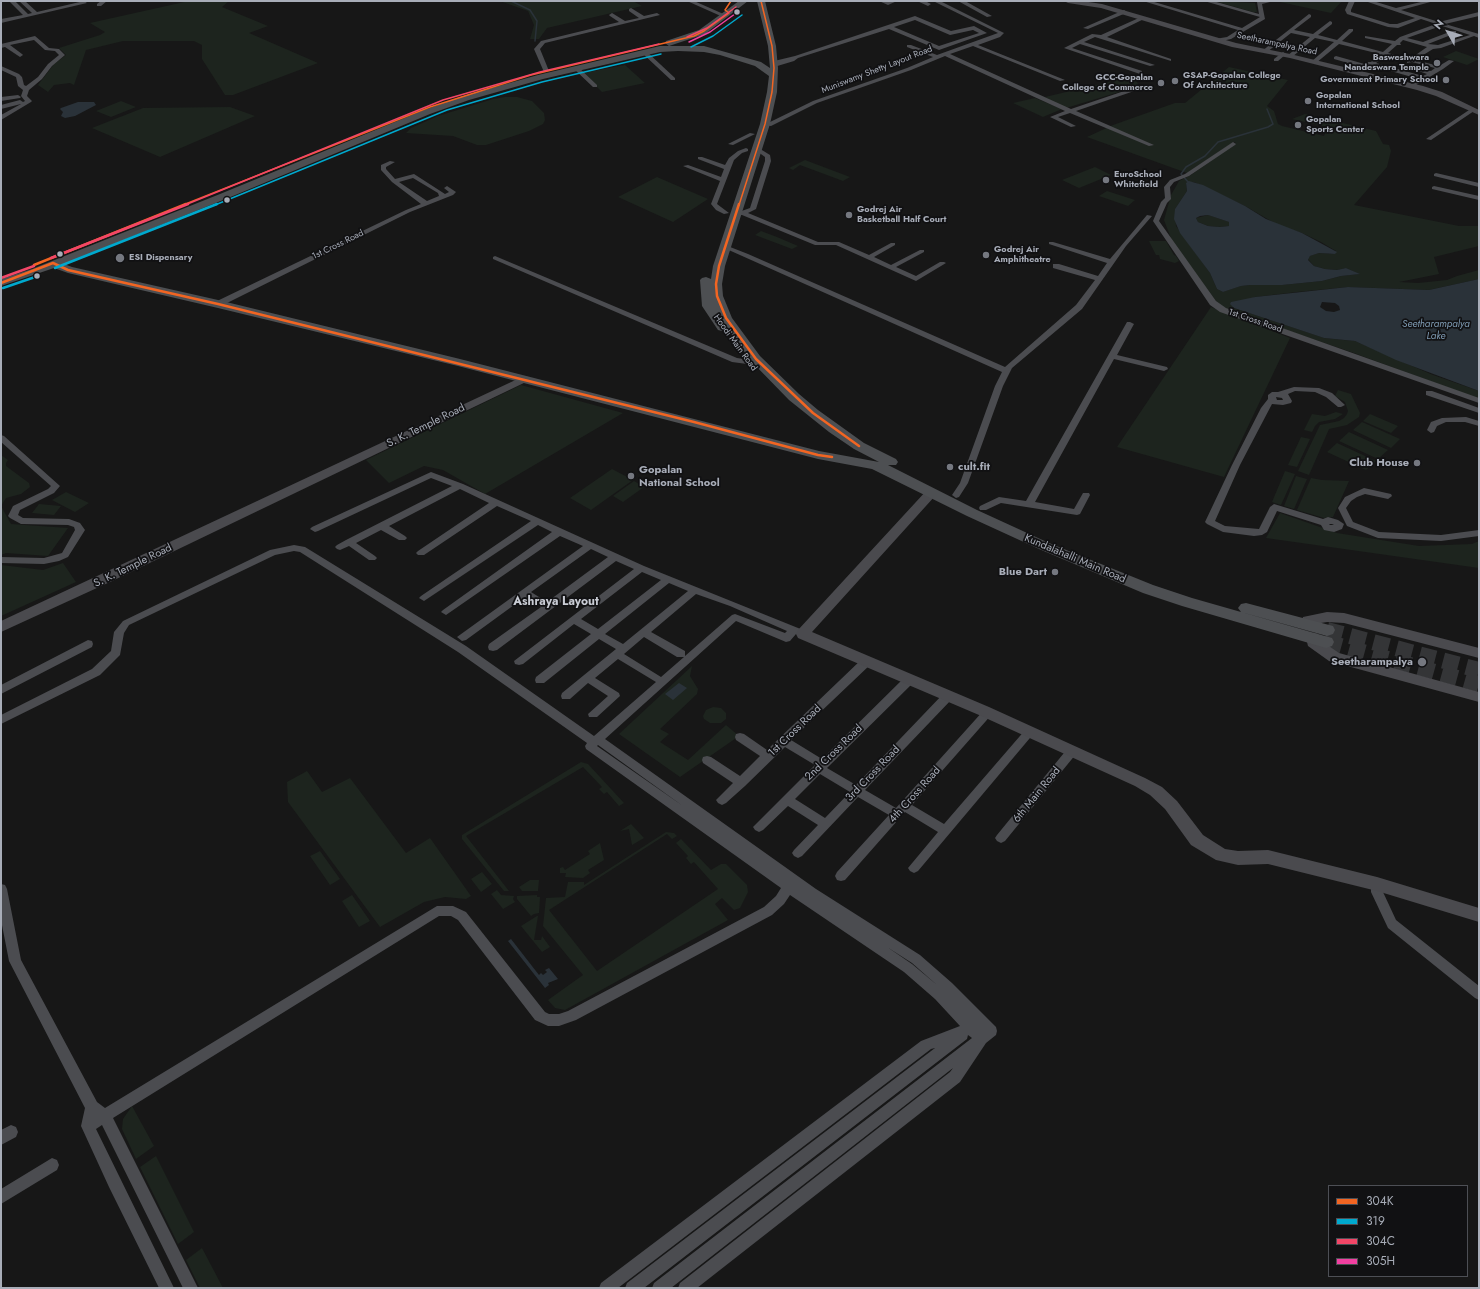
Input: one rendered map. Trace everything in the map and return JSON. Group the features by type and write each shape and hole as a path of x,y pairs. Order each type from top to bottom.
{"main road":[{"name":"Hoodi Main Road","path":"755,1 749,9 768,40"},
{"name":"Hoodi Main Road","path":"751,149 765,124 768,82 772,71 761,1"},
{"path":"4,280 413,113 479,90 546,71 651,50 694,36 704,31 725,16 749,9"},
{"path":"4,280 36,271 439,108 500,88 696,39 749,9"},
{"path":"651,50 715,56 749,67 772,71"},
{"name":"Hoodi Main Road","path":"768,95 752,134 751,149 716,284 717,296 726,318 756,359 813,413 860,446"},
{"name":"Hoodi Main Road","path":"735,214 705,282 711,311 752,368 804,420 852,452 880,462"},
{"name":"Kundalahalli Main Road","path":"53,263 68,270 218,304 694,422 818,455 880,462 956,494 983,508 1078,551 1135,575 1318,634"},
{"name":"Kundalahalli Main Road","path":"860,446 880,462 931,493 1044,546 1148,589 1187,602 1318,634"}],"street":[{"path":"12,1 26,15"},
{"path":"22,1 36,13"},
{"path":"64,1 70,6"},
{"path":"99,5 104,1"},
{"path":"690,1 725,16"},
{"path":"882,1 888,3 894,1"},
{"path":"920,1 928,4"},
{"name":"Muniswamy Shetty Layout Road","path":"765,124 769,125 815,102 909,69 972,44 998,36 1001,33 936,1"},
{"path":"961,1 989,16"},
{"name":"Seetharampalya Road","path":"1068,1 1099,5 1217,40 1231,41 1411,86 1439,94 1476,112"},
{"path":"1146,1 1243,30"},
{"path":"1207,1 1262,16"},
{"path":"1262,16 1259,3 1271,1"},
{"path":"1352,1 1348,10 1349,13 1390,26 1398,26 1422,17"},
{"path":"1368,1 1422,17 1438,25 1479,36"},
{"path":"1398,9 1431,1"},
{"path":"1,21 84,3"},
{"path":"631,10 643,18"},
{"path":"1086,28 1124,12"},
{"path":"1338,57 1368,67 1402,38 1438,25 1479,14"},
{"path":"612,15 624,23"},
{"path":"546,71 538,52 540,45 552,40 657,15"},
{"path":"1231,41 1243,30 1261,19 1262,16"},
{"path":"1265,50 1309,16"},
{"path":"772,71 796,57 915,18 950,33 974,28 984,33 939,48 889,27"},
{"path":"1102,37 1143,18"},
{"path":"1276,60 1314,36 1330,23"},
{"path":"606,27 616,33"},
{"path":"1314,62 1351,30"},
{"path":"1291,31 1441,68"},
{"path":"586,32 595,38"},
{"path":"1426,44 1425,43 1454,32"},
{"path":"1378,33 1432,46 1441,46 1471,36"},
{"path":"979,35 988,39"},
{"path":"1140,72 1067,48 1094,35 1169,60"},
{"path":"4,45 35,38 47,49 57,50 62,55 61,58 50,65 40,78 26,89"},
{"path":"1397,50 1367,39 1395,43 1424,51"},
{"path":"1080,42 1152,65"},
{"path":"972,44 1062,80"},
{"path":"4,45 20,55"},
{"path":"909,46 937,57"},
{"path":"1398,70 1432,46"},
{"path":"651,50 673,79"},
{"path":"1411,53 1418,55"},
{"path":"946,54 1070,111 1151,145"},
{"path":"1358,54 1431,73"},
{"path":"1411,86 1451,61"},
{"path":"1373,64 1423,78"},
{"path":"1,68 20,77 22,86 26,89 26,98 29,101 1,118"},
{"path":"576,68 595,86"},
{"path":"1400,78 1410,74"},
{"path":"1046,119 1138,88"},
{"path":"1,99 26,98"},
{"path":"1,107 26,98"},
{"path":"1429,139 1476,112"},
{"path":"1052,117 1073,126"},
{"path":"751,149 731,144 752,134"},
{"name":"1st Cross Road","path":"1233,144 1187,175 1172,181 1167,187 1168,199 1164,202 1156,221 1213,303 1223,310 1479,401"},
{"path":"751,149 735,156 727,168 714,204 718,209 816,244 837,243 916,278 942,263"},
{"path":"700,158 727,168"},
{"path":"392,162 383,166 383,170 394,181 426,204"},
{"path":"686,166 723,180"},
{"path":"1436,175 1479,185"},
{"path":"394,181 414,176 440,192 443,195 442,197 453,192 447,188"},
{"path":"1434,188 1479,198"},
{"name":"1st Cross Road","path":"218,304 442,197"},
{"path":"956,494 964,483 999,386 1007,371 1043,336 1079,307 1112,262 1149,216"},
{"path":"1051,243 1112,262"},
{"path":"870,257 893,244"},
{"path":"725,248 746,255 1007,371"},
{"path":"892,267 922,251"},
{"path":"495,258 734,360 747,362"},
{"path":"1056,266 1099,279"},
{"path":"1029,504 1130,324"},
{"path":"1112,356 1164,369"},
{"name":"S. K. Temple Road","path":"1,627 270,501 521,379"},
{"path":"1341,405 1329,395 1316,390 1294,389 1281,394 1287,398 1287,402 1281,404 1272,400 1265,408 1210,522 1223,529 1254,533 1262,532 1274,507 1324,523 1332,529 1338,528 1339,525 1355,526"},
{"path":"1429,393 1479,411"},
{"path":"1431,430 1434,424 1449,419 1466,419 1479,424"},
{"path":"1,438 56,486 51,491 16,508 13,516 21,521 69,522 77,525 80,530 65,555 56,559 44,561 1,560"},
{"path":"315,529 431,475 460,486 538,521 589,546 695,590 733,604 910,679 1140,782 1156,791 1171,805 1197,840 1218,853 1238,858 1268,857 1377,884 1479,915"},
{"path":"340,547 460,486"},
{"path":"1388,496 1364,491 1348,499 1342,508 1350,524 1378,535 1441,538 1479,533"},
{"path":"594,742 735,617 786,638 798,632 931,493"},
{"path":"983,508 992,505 999,500 1077,512 1086,495"},
{"path":"421,553 495,503"},
{"path":"424,598 538,521"},
{"path":"382,526 402,538"},
{"path":"446,612 559,532"},
{"path":"350,542 372,558"},
{"path":"462,637 589,546"},
{"path":"1,720 96,672 108,662 116,652 119,632 126,623 273,552 284,549 302,549 462,649 812,893 916,959 948,987 978,1029"},
{"path":"493,647 615,557"},
{"path":"519,661 641,568"},
{"path":"540,680 668,579"},
{"path":"566,696 695,590"},
{"path":"524,592 548,607"},
{"path":"1479,653 1344,618 1308,620 1318,634 1312,642 1334,657 1479,697"},
{"path":"574,619 598,634 656,678"},
{"path":"644,632 681,654"},
{"path":"1,690 88,644"},
{"name":"1st Cross Road","path":"722,800 867,661"},
{"path":"588,678 615,696 593,714"},
{"name":"2nd Cross Road","path":"759,828 820,766 910,679"},
{"name":"3rd Cross Road","path":"798,853 948,696"},
{"name":"4th Cross Road","path":"841,876 988,713"},
{"path":"914,868 1030,732"},
{"path":"740,737 768,756"},
{"path":"784,741 857,791 946,831"},
{"path":"594,742 788,887 908,968 978,1029"},
{"name":"6th Main Road","path":"1001,838 1072,751"},
{"path":"707,760 741,783"},
{"path":"787,799 825,824"},
{"path":"1377,884 1377,892 1392,924 1479,994"},
{"path":"88,1126 437,912 448,910 462,916 540,1016 548,1020 559,1020 571,1016 768,911 780,900 788,887"},
{"path":"1,889 15,961 92,1107 105,1116 191,1288"},
{"path":"632,1288 930,1060 978,1029"},
{"path":"659,1288 940,1071 978,1029"},
{"path":"606,1288 926,1046 978,1029"},
{"path":"685,1288 955,1077 978,1029"},
{"path":"92,1107 88,1126 167,1288"},
{"path":"1,1197 52,1165"}],"shaded area":[{"path":"189,1 229,1 222,7 268,26 249,33 318,63 233,95 225,95 202,59 202,45 194,41 123,41 86,50 74,85 70,83 54,85 48,92 38,85 54,64 66,55 59,48 105,32 90,23"},
{"path":"500,1 633,1 642,6 547,28 539,39 530,39 534,25 528,11"},
{"path":"1214,1 1255,3 1257,12 1253,12"},
{"path":"1342,1 1331,13 1280,2"},
{"path":"1456,51 1479,59 1467,65 1443,57"},
{"path":"625,65 645,83 602,92 583,73"},
{"path":"1229,67 1288,80 1267,106 1274,111 1278,124 1324,136 1328,127 1292,119 1305,114 1376,131 1383,144 1389,145 1391,151 1387,167 1354,205 1459,226 1479,226 1479,246 1434,257 1439,274 1399,282 1418,283 1447,280 1479,270 1479,279 1429,290 1348,287 1297,292 1255,297 1234,308 1324,338 1355,341 1433,375 1479,391 1479,399 1351,352 1239,314 1219,305 1172,241 1164,220 1171,195 1179,181 1191,175 1236,143 1234,142 1187,173 1087,137 1113,125 1175,103 1185,103","holes":["1194,182 1245,206 1278,225 1302,233 1336,251 1335,254 1319,253 1310,256 1308,259 1314,266 1337,270 1346,268 1359,274 1341,276 1322,281 1282,285 1241,286 1223,292 1217,289 1210,273 1176,226 1175,209 1187,191 1186,183"]},
{"path":"1134,76 1139,86 1066,108 1045,97"},
{"path":"517,97 532,101 544,113 545,120 543,124 529,131 486,145 477,145 453,136 406,133 411,128 438,116 493,99"},
{"path":"1035,98 1062,109 1043,117 1013,103"},
{"path":"121,101 136,107 111,117 96,111"},
{"path":"230,107 255,116 160,157 92,128 143,108"},
{"path":"805,160 850,177 843,181 800,165 793,170 789,168"},
{"path":"1095,167 1111,175 1079,188 1062,180"},
{"path":"657,177 708,199 673,222 618,197"},
{"path":"1107,191 1135,200 1128,206 1099,196"},
{"path":"1208,215 1229,222 1229,226 1208,226 1198,222 1196,218"},
{"path":"761,231 798,246 792,249 755,235"},
{"path":"1149,241 1166,241 1179,261 1175,263 1160,259 1159,255 1156,255"},
{"path":"1211,307 1290,338 1224,477 1117,447"},
{"path":"521,385 623,413 485,494 443,470 424,466 389,483 366,460"},
{"path":"1338,390 1351,394 1360,413 1359,417 1347,425 1329,429 1309,475 1298,471 1320,425 1339,421 1347,414 1348,411 1345,402 1335,396"},
{"path":"1336,412 1343,414 1335,419 1319,422 1312,432 1304,430 1312,414 1325,416"},
{"path":"1370,414 1398,426 1391,433 1363,421"},
{"path":"1362,422 1400,439 1391,448 1353,430"},
{"path":"1349,432 1388,450 1378,459 1339,441"},
{"path":"1301,437 1310,439 1297,467 1288,465"},
{"path":"1337,443 1376,461 1366,470 1327,452"},
{"path":"1,455 8,460 6,466 29,483 30,487 21,494 6,498 1,506"},
{"path":"612,469 633,480 591,510 570,498"},
{"path":"1285,471 1295,474 1281,505 1272,502"},
{"path":"1296,476 1307,479 1294,509 1284,506"},
{"path":"1311,478 1349,481 1333,517 1324,518 1297,510"},
{"path":"634,481 644,487 623,502 613,496"},
{"path":"66,492 89,503 75,512 52,500"},
{"path":"39,504 61,506 54,515 32,513"},
{"path":"1,506 11,524 68,528 48,556 6,553 1,555"},
{"path":"1280,513 1337,533 1419,546 1472,544 1479,541 1479,568 1266,538"},
{"path":"63,563 76,582 1,616 1,565 43,570"},
{"path":"692,666 690,676 698,689 697,694 660,729 669,734 660,742 688,760 726,725 739,736 680,777 619,734"},
{"path":"713,707 721,708 726,713 726,719 721,723 710,723 704,719 703,716 706,710"},
{"path":"581,762 588,764 624,803 619,806 607,792 604,794 599,789 602,787 583,767 466,836 509,891 504,891 462,839 462,835"},
{"path":"307,771 322,792 350,778 406,853 430,838 471,896 466,899 445,897 424,902 380,927 288,802 287,782"},
{"path":"631,824 644,838 632,845 629,829 620,831"},
{"path":"666,832 674,833 677,836 672,839 667,834 549,910 597,971 718,889 694,862 691,864 686,858 688,856 676,843 681,839 711,870 721,864 726,864 747,885 748,892 740,908 734,910 722,898 715,904 728,920 565,1010 555,1008 548,1000 583,975 543,926 546,898 565,897 568,882 584,882 584,885"},
{"path":"600,843 604,860 588,870 590,873 583,878 565,877 566,873 560,873 560,868 563,867 565,870 590,854 588,851"},
{"path":"320,851 340,879 330,885 310,856"},
{"path":"482,872 492,884 481,892 471,879"},
{"path":"530,880 539,880 538,891 522,891 519,887"},
{"path":"497,890 501,895 514,896 513,899 515,902 503,909 491,894"},
{"path":"352,895 370,921 359,927 342,901"},
{"path":"537,895 537,897 540,897 539,913 531,916 517,899 517,896"},
{"path":"537,916 534,940 541,940 542,936 550,947 542,952 521,926"},
{"path":"132,1106 154,1146 136,1159 122,1129 123,1119"},
{"path":"156,1156 194,1232 178,1244 140,1167"},
{"path":"202,1248 223,1288 200,1288 186,1260"}],"water":[{"path":"78,102 94,102 96,105 75,116 65,118 61,116 63,112 60,109 61,108"},
{"path":"1189,181 1203,185 1245,206 1266,219 1302,233 1337,252 1335,254 1319,253 1310,256 1308,260 1314,266 1337,270 1346,268 1360,274 1341,276 1322,281 1282,285 1241,286 1223,292 1217,289 1210,273 1180,233 1174,219 1175,209 1187,191 1186,183","holes":["1208,215 1229,222 1229,226 1208,226 1198,222 1196,218"]},
{"name":"Seetharampalya Lake","path":"1479,279 1479,391 1396,360 1355,341 1324,338 1234,308 1230,304 1231,302 1255,297 1348,287 1429,290","holes":["1322,302 1335,303 1339,306 1340,310 1334,312 1326,311 1320,307"]},
{"path":"679,683 687,688 673,700 665,694"},
{"path":"511,939 539,975 541,973 543,975 547,972 545,970 549,968 558,979 548,983 549,985 545,988 508,941"}],"waterway":[{"path":"511,1 530,10 537,21 535,41"},
{"path":"1189,183 1181,174 1186,167 1205,156 1218,142 1268,127 1273,124 1267,109"}],"tunnel":[{"path":"1327,630 1479,670"},
{"path":"1326,642 1479,684"}],"transit line":[{"name":"304K","path":"34,265 430,107 531,75 694,36 704,31 729,13 725,10 731,1"},
{"name":"304K","path":"761,1 772,46 774,68 772,92 765,124 719,266 716,284 717,296 726,318 756,359 813,413 859,446"},
{"name":"304C","path":"687,37 707,28 736,7"},
{"name":"305H","path":"689,42 710,32 739,11"},
{"name":"319","path":"691,47 713,36 742,15"},
{"name":"304C","path":"51,258 222,191 443,100 540,72 659,44"},
{"name":"319","path":"55,268 226,201 447,110 542,82 661,54"},
{"name":"304K","path":"1,283 53,263 68,270 218,304 694,422 818,455 832,457"},
{"name":"304C","path":"1,278 34,266"},
{"name":"319","path":"3,288 38,276"}],"place":[{"name":"Basweshwara Nandeswara Temple","path":"1437,63"},
{"name":"Government Primary School","path":"1446,80"},
{"name":"GSAP-Gopalan College Of Architecture","path":"1175,81"},
{"name":"GCC-Gopalan College of Commerce","path":"1161,83"},
{"name":"Gopalan International School","path":"1308,101"},
{"name":"Gopalan Sports Center","path":"1298,125"},
{"name":"EuroSchool Whitefield","path":"1106,180"},
{"name":"Godrej Air Basketball Half Court","path":"849,215"},
{"name":"Godrej Air Amphitheatre","path":"986,255"},
{"name":"ESI Dispensary","path":"120,258"},
{"name":"Club House","path":"1417,463"},
{"name":"cult.fit","path":"950,467"},
{"name":"Gopalan National School","path":"631,476"},
{"name":"Blue Dart","path":"1055,572"},
{"name":"Seetharampalya","path":"1422,662"}],"district":[{"name":"Ashraya Layout","path":"556,602"}]}
